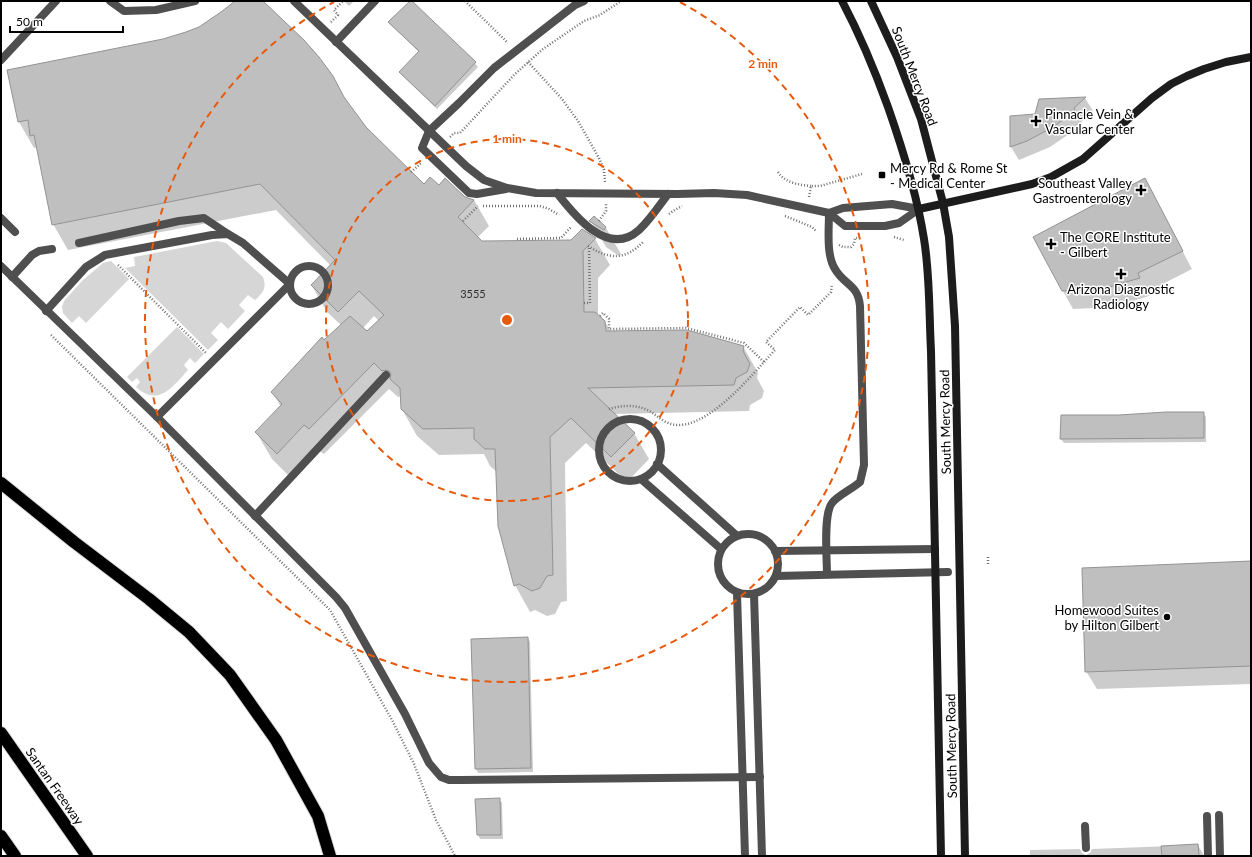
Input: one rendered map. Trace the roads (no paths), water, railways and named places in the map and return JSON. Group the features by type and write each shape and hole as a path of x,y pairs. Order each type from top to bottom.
{"highway":[{"path":"1,483 189,632 230,675 276,740 318,816 330,856"},
{"name":"Santan Freeway","path":"1,732 87,856"},
{"path":"1,836 15,856"}],"main road":[{"name":"South Mercy Road","path":"842,1 853,21 875,72 896,128 919,209 925,240 928,278 932,415 941,856"},
{"name":"South Mercy Road","path":"871,1 897,57 922,119 949,237 956,326 965,856"},
{"path":"919,209 1032,184 1051,177 1083,159 1152,98 1171,84 1204,69 1226,62 1251,57"}],"lane":[{"path":"2,56 56,1"},
{"path":"110,1 124,11 156,10 195,1"},
{"path":"294,1 466,166 484,180 507,188 536,193 714,193 747,195 829,213 845,226 885,226 899,223 919,209"},
{"path":"336,42 375,1"},
{"path":"507,188 477,194 469,193 422,148 429,131 460,103 494,68 575,5 584,1"},
{"path":"556,193 584,224 605,238 616,240 627,238 638,231 647,222 668,194"},
{"path":"829,213 843,208 892,204 919,209"},
{"path":"827,574 826,522 831,503 860,482 864,465 859,297 852,286 834,268 829,244 829,213"},
{"path":"1,218 15,232"},
{"path":"79,243 179,221 204,218 243,243 290,284 294,297 299,301 306,304 318,302 324,298 327,293 329,282 324,272 319,268 312,266 300,268 295,272 290,284 157,417"},
{"path":"46,311 86,267 108,254 212,235 228,234"},
{"path":"12,277 32,255 39,251 52,249"},
{"path":"1,266 157,417 255,516 286,545 336,597 345,608 405,714 429,763 441,777 449,780 760,777"},
{"path":"255,516 386,375"},
{"path":"631,419 640,420 654,430 658,437 660,457 657,464 650,474 641,479 631,481 622,480 612,476 605,469 600,460 598,451 603,434 615,422 631,419"},
{"path":"657,464 736,535"},
{"path":"641,479 721,549"},
{"path":"745,533 763,537 770,543 778,559 776,576 772,582 767,587 754,594 737,593 723,582 719,575 717,566 721,549 725,543 736,535 745,533"},
{"path":"775,551 935,549"},
{"path":"776,576 948,572"},
{"path":"737,593 745,856"},
{"path":"754,594 762,856"},
{"path":"1219,815 1220,856"},
{"path":"1207,816 1208,856"},
{"path":"1085,826 1086,848"}],"place":[{"name":"Pinnacle Vein & Vascular Center","path":"1036,121"},
{"name":"Mercy Rd & Rome St - Medical Center","path":"882,175"},
{"name":"Southeast Valley Gastroenterology","path":"1141,190"},
{"name":"The CORE Institute - Gilbert","path":"1051,244"},
{"name":"Arizona Diagnostic Radiology","path":"1121,274"},
{"name":"Homewood Suites by Hilton Gilbert","path":"1167,617"}]}
